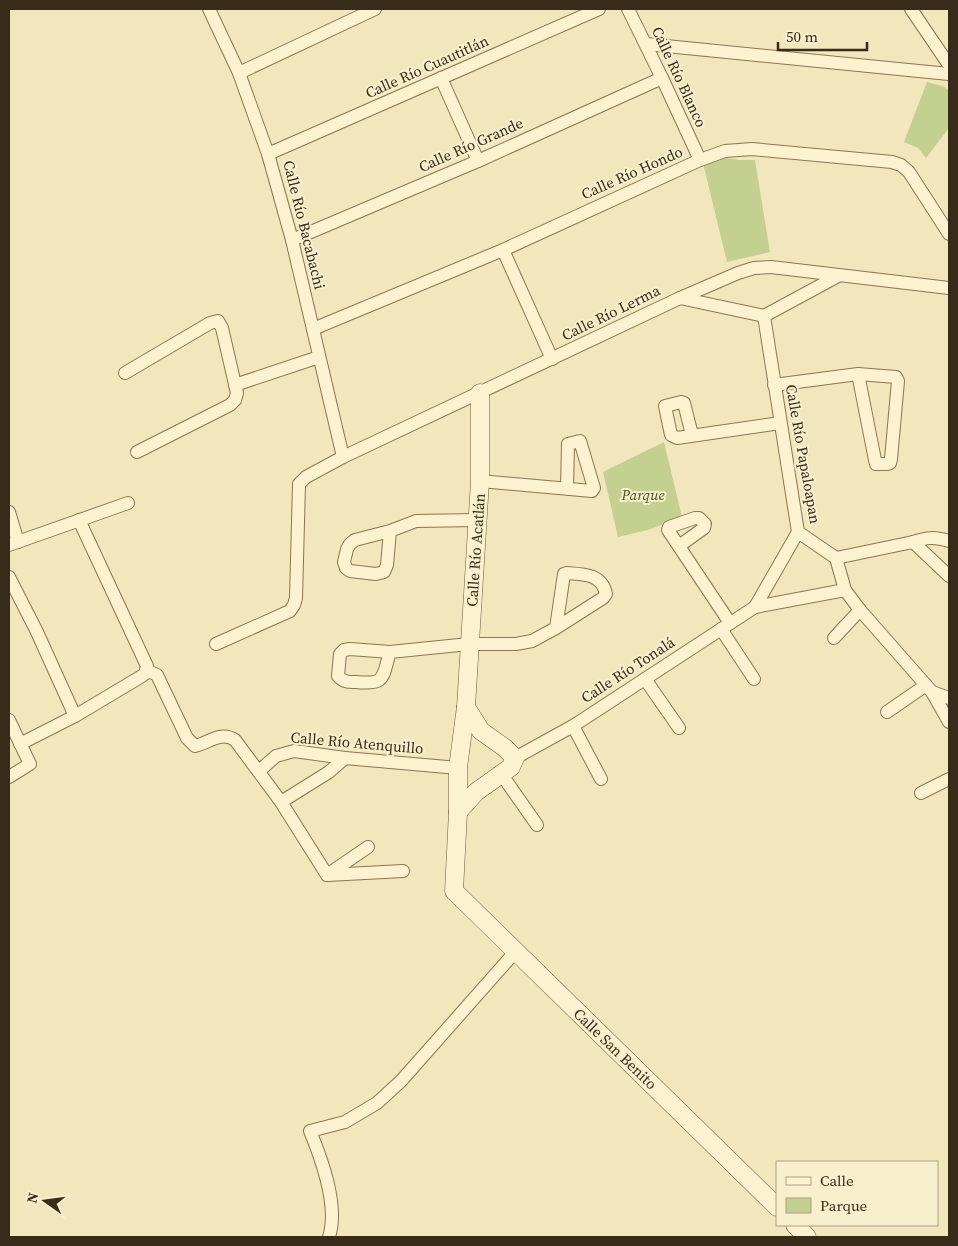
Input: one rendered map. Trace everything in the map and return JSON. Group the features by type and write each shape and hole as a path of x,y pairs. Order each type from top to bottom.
{"street":[{"name":"Calle Río Bacabachi","path":"210,9 239,73 268,154 292,240 343,457"},
{"path":"239,73 375,9"},
{"name":"Calle Río Cuautitlán","path":"268,154 599,9"},
{"name":"Calle Río Blanco","path":"628,9 700,160"},
{"path":"911,9 949,65"},
{"path":"646,44 949,74"},
{"path":"441,78 478,160"},
{"name":"Calle Río Grande","path":"292,240 662,78"},
{"name":"Calle Río Hondo","path":"313,329 502,250 700,160 724,151 752,149 892,162 901,165 909,172 949,234"},
{"path":"502,250 552,359"},
{"name":"Calle Río Lerma","path":"216,644 290,611 296,598 299,484 306,477 343,457 680,298 754,268 771,267 949,288"},
{"path":"680,298 764,316 838,276"},
{"name":"Calle Río Papaloapan","path":"764,316 798,532 836,558"},
{"path":"125,373 210,323 218,321 222,328 237,393 235,400 230,405 137,452"},
{"path":"234,385 319,357"},
{"path":"774,385 858,374 896,377 898,381 890,463 880,465 876,464 874,460 858,374"},
{"name":"Calle Río Acatlán","path":"454,891 458,776 466,706 480,481 480,393"},
{"path":"692,435 684,403 665,406 673,437 692,435 780,423"},
{"path":"480,481 566,489"},
{"path":"9,512 13,544 128,503"},
{"path":"20,744 76,716 142,676 146,670 147,666 79,520"},
{"path":"390,531 416,521 477,520"},
{"name":"Calle Río Tonalá","path":"755,606 798,532"},
{"path":"949,540 935,537 924,538 836,558 845,590 860,610 929,688 949,722"},
{"path":"913,542 949,576"},
{"path":"679,546 726,626 754,679"},
{"path":"390,652 469,644 516,644 532,641 556,628 603,598 606,594 605,589 598,579 590,575 564,574 556,628"},
{"path":"9,577 76,716"},
{"name":"Calle Río Tonalá","path":"515,758 573,726 755,606 845,590"},
{"path":"834,638 860,610"},
{"path":"146,670 157,676 187,738 195,746 223,735 236,740 281,802 327,875"},
{"path":"645,678 679,728"},
{"path":"929,688 949,698"},
{"path":"887,712 929,688"},
{"path":"458,812 476,792 511,767 515,758 480,731 466,706"},
{"path":"9,777 30,764 10,725"},
{"path":"573,726 601,779"},
{"path":"461,738 480,731"},
{"name":"Calle Río Atenquillo","path":"259,771 276,756 294,752 458,776 476,792"},
{"path":"281,802 329,772 345,758"},
{"path":"502,775 537,825"},
{"path":"921,793 949,779"},
{"path":"327,875 368,847"},
{"path":"327,875 403,871"},
{"name":"Calle San Benito","path":"454,891 776,1206"},
{"path":"329,1237 332,1229 332,1204 320,1154 310,1131 345,1122 377,1102 401,1080 516,951"},
{"path":"795,1226 807,1237"}],"green space":[{"path":"927,82 945,87 949,91 949,128 926,158 918,148 904,142"},
{"path":"717,156 739,160 755,160 770,252 727,262 703,163"},
{"name":"Parque","path":"664,442 682,517 648,530 618,537 603,472"}]}
